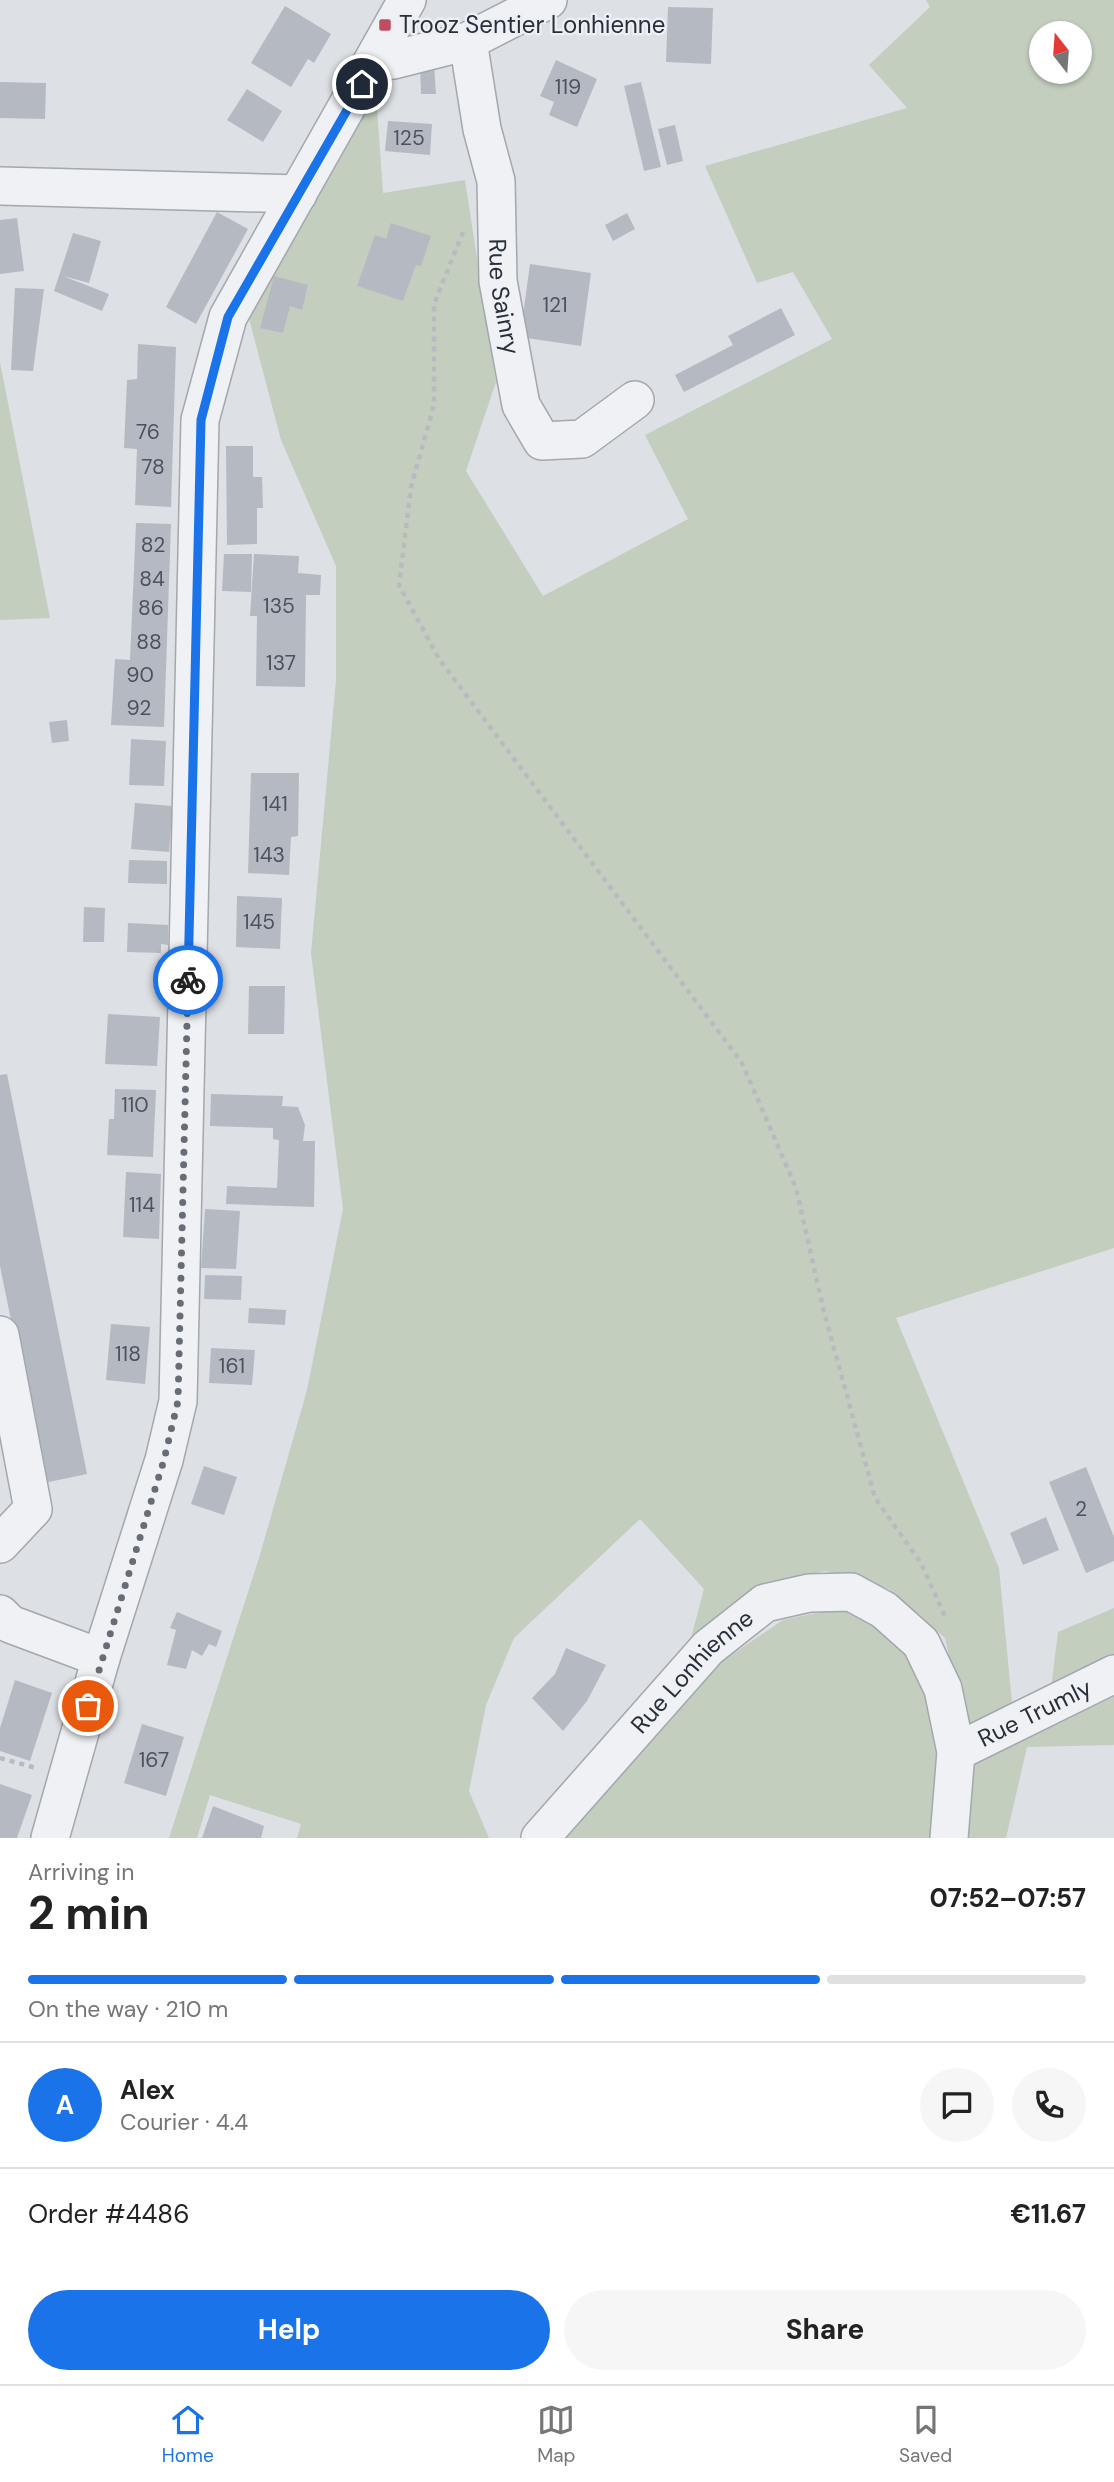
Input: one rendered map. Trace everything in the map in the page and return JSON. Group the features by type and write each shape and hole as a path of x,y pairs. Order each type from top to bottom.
{"street":[{"path":"50,1838 101,1658 164,1460 178,1401 201,420 228,317 407,0"},
{"path":"374,62 393,60 468,41 548,0"},
{"name":"Rue Sainry","path":"468,41 482,129 496,181 498,281 521,405 542,441 582,439 635,400"},
{"path":"0,186 298,194"},
{"path":"0,1335 33,1509 0,1544"},
{"name":"Rue Lonhienne","path":"540,1838 708,1648 765,1603 809,1593 851,1592 884,1610 921,1643 943,1689 956,1752 949,1838"},
{"path":"0,1614 10,1624 101,1658"},
{"name":"Rue Trumly","path":"956,1752 1114,1674"}],"path":[{"path":"466,223 434,304 434,405 411,487 399,585 439,659 743,1063 796,1188 824,1312 875,1498 921,1563 947,1621"}],"green space":[{"path":"926,0 1114,0 1114,1248 896,1318 999,1568 1013,1713 966,1732 945,1638 889,1589 826,1571 780,1580 688,1649 704,1589 640,1519 514,1638 486,1705 469,1791 489,1838 297,1838 301,1824 210,1795 197,1838 169,1838 259,1558 307,1390 343,1209 311,953 336,680 336,566 281,440 247,311 376,94 383,193 465,180 496,382 466,471 543,596 688,519 645,435 832,339 793,272 757,283 705,166 907,108 869,65 930,7"},
{"path":"0,362 50,618 0,620"},
{"path":"839,1608 906,1643 935,1701 939,1797 935,1838 565,1838 718,1664 783,1620"},
{"path":"1114,1608 1114,1667 1050,1696 1058,1632"},
{"path":"1114,1687 1114,1745 1027,1747 1006,1838 963,1838 972,1755"}],"building":[{"path":"285,6 331,34 314,63 308,59 291,87 251,63"},
{"path":"668,7 713,8 711,64 666,62"},
{"path":"556,60 597,79 577,127 549,115 554,102 540,96"},
{"path":"420,65 434,65 436,94 421,94"},
{"path":"0,82 46,83 45,119 0,118"},
{"path":"641,82 661,167 644,171 624,86"},
{"path":"247,89 282,111 263,142 227,120"},
{"path":"388,121 432,124 430,155 385,151"},
{"path":"675,125 683,161 667,165 658,129"},
{"path":"217,212 248,229 196,324 166,307"},
{"path":"627,213 635,229 613,241 605,225"},
{"path":"17,218 24,271 0,274 0,220"},
{"path":"391,223 431,236 421,266 416,265 403,301 357,286 375,235 386,239"},
{"path":"73,233 101,241 89,283 63,276 109,294 102,311 54,291"},
{"path":"530,264 591,273 581,346 520,337"},
{"path":"274,276 308,285 302,310 290,306 283,333 260,328"},
{"path":"15,288 44,289 33,371 11,370"},
{"path":"781,308 795,335 684,392 675,375 733,345 728,336"},
{"path":"138,344 176,347 171,507 135,505 137,449 124,448 127,380 137,379"},
{"path":"226,446 253,446 253,477 262,477 263,508 257,508 257,544 227,545"},
{"path":"136,523 171,524 164,727 111,725 115,659 130,660"},
{"path":"224,554 252,554 251,592 222,591"},
{"path":"254,554 299,556 298,573 321,575 320,595 306,595 305,687 256,686 257,616 250,616"},
{"path":"67,720 69,741 52,743 49,722"},
{"path":"131,739 166,741 164,786 129,785"},
{"path":"251,773 299,773 298,836 291,837 289,875 248,873"},
{"path":"135,803 173,806 169,852 131,849"},
{"path":"129,860 167,861 167,884 128,883"},
{"path":"237,896 282,898 280,949 236,947"},
{"path":"84,907 105,908 104,942 83,942"},
{"path":"128,923 168,925 168,945 161,944 161,953 127,952"},
{"path":"249,986 285,986 284,1034 248,1034"},
{"path":"108,1014 160,1017 157,1066 105,1064"},
{"path":"7,1074 87,1474 44,1483 0,1266 0,1075"},
{"path":"115,1089 156,1090 153,1157 107,1155 109,1119 114,1119"},
{"path":"211,1094 283,1096 282,1106 298,1107 305,1125 303,1141 315,1141 314,1207 226,1204 227,1186 277,1188 279,1140 273,1139 273,1128 210,1126"},
{"path":"126,1172 161,1174 159,1239 123,1237"},
{"path":"205,1209 240,1211 236,1269 201,1268"},
{"path":"205,1275 242,1276 241,1300 204,1299"},
{"path":"249,1308 286,1310 285,1325 248,1323"},
{"path":"111,1324 150,1327 145,1384 106,1380"},
{"path":"211,1348 255,1350 252,1385 209,1383"},
{"path":"204,1466 237,1477 224,1515 191,1504"},
{"path":"1086,1467 1114,1537 1114,1561 1086,1573 1049,1482"},
{"path":"1046,1517 1059,1550 1023,1565 1010,1533"},
{"path":"177,1612 222,1631 216,1647 209,1644 202,1656 192,1650 186,1669 167,1665 176,1630 170,1628"},
{"path":"566,1648 606,1665 587,1701 563,1731 532,1698 555,1674"},
{"path":"15,1680 52,1693 30,1761 0,1751 0,1728"},
{"path":"142,1724 184,1737 166,1796 124,1783"},
{"path":"0,1784 32,1795 17,1838 0,1838"},
{"path":"213,1806 264,1826 261,1838 202,1838"}],"way so far":[{"path":"88,1706 164,1460 178,1401 188,980"}],"place":[{"name":"Trooz Sentier Lonhienne","path":"385,25"}],"route":[{"path":"188,980 201,420 228,317 362,84"}]}
